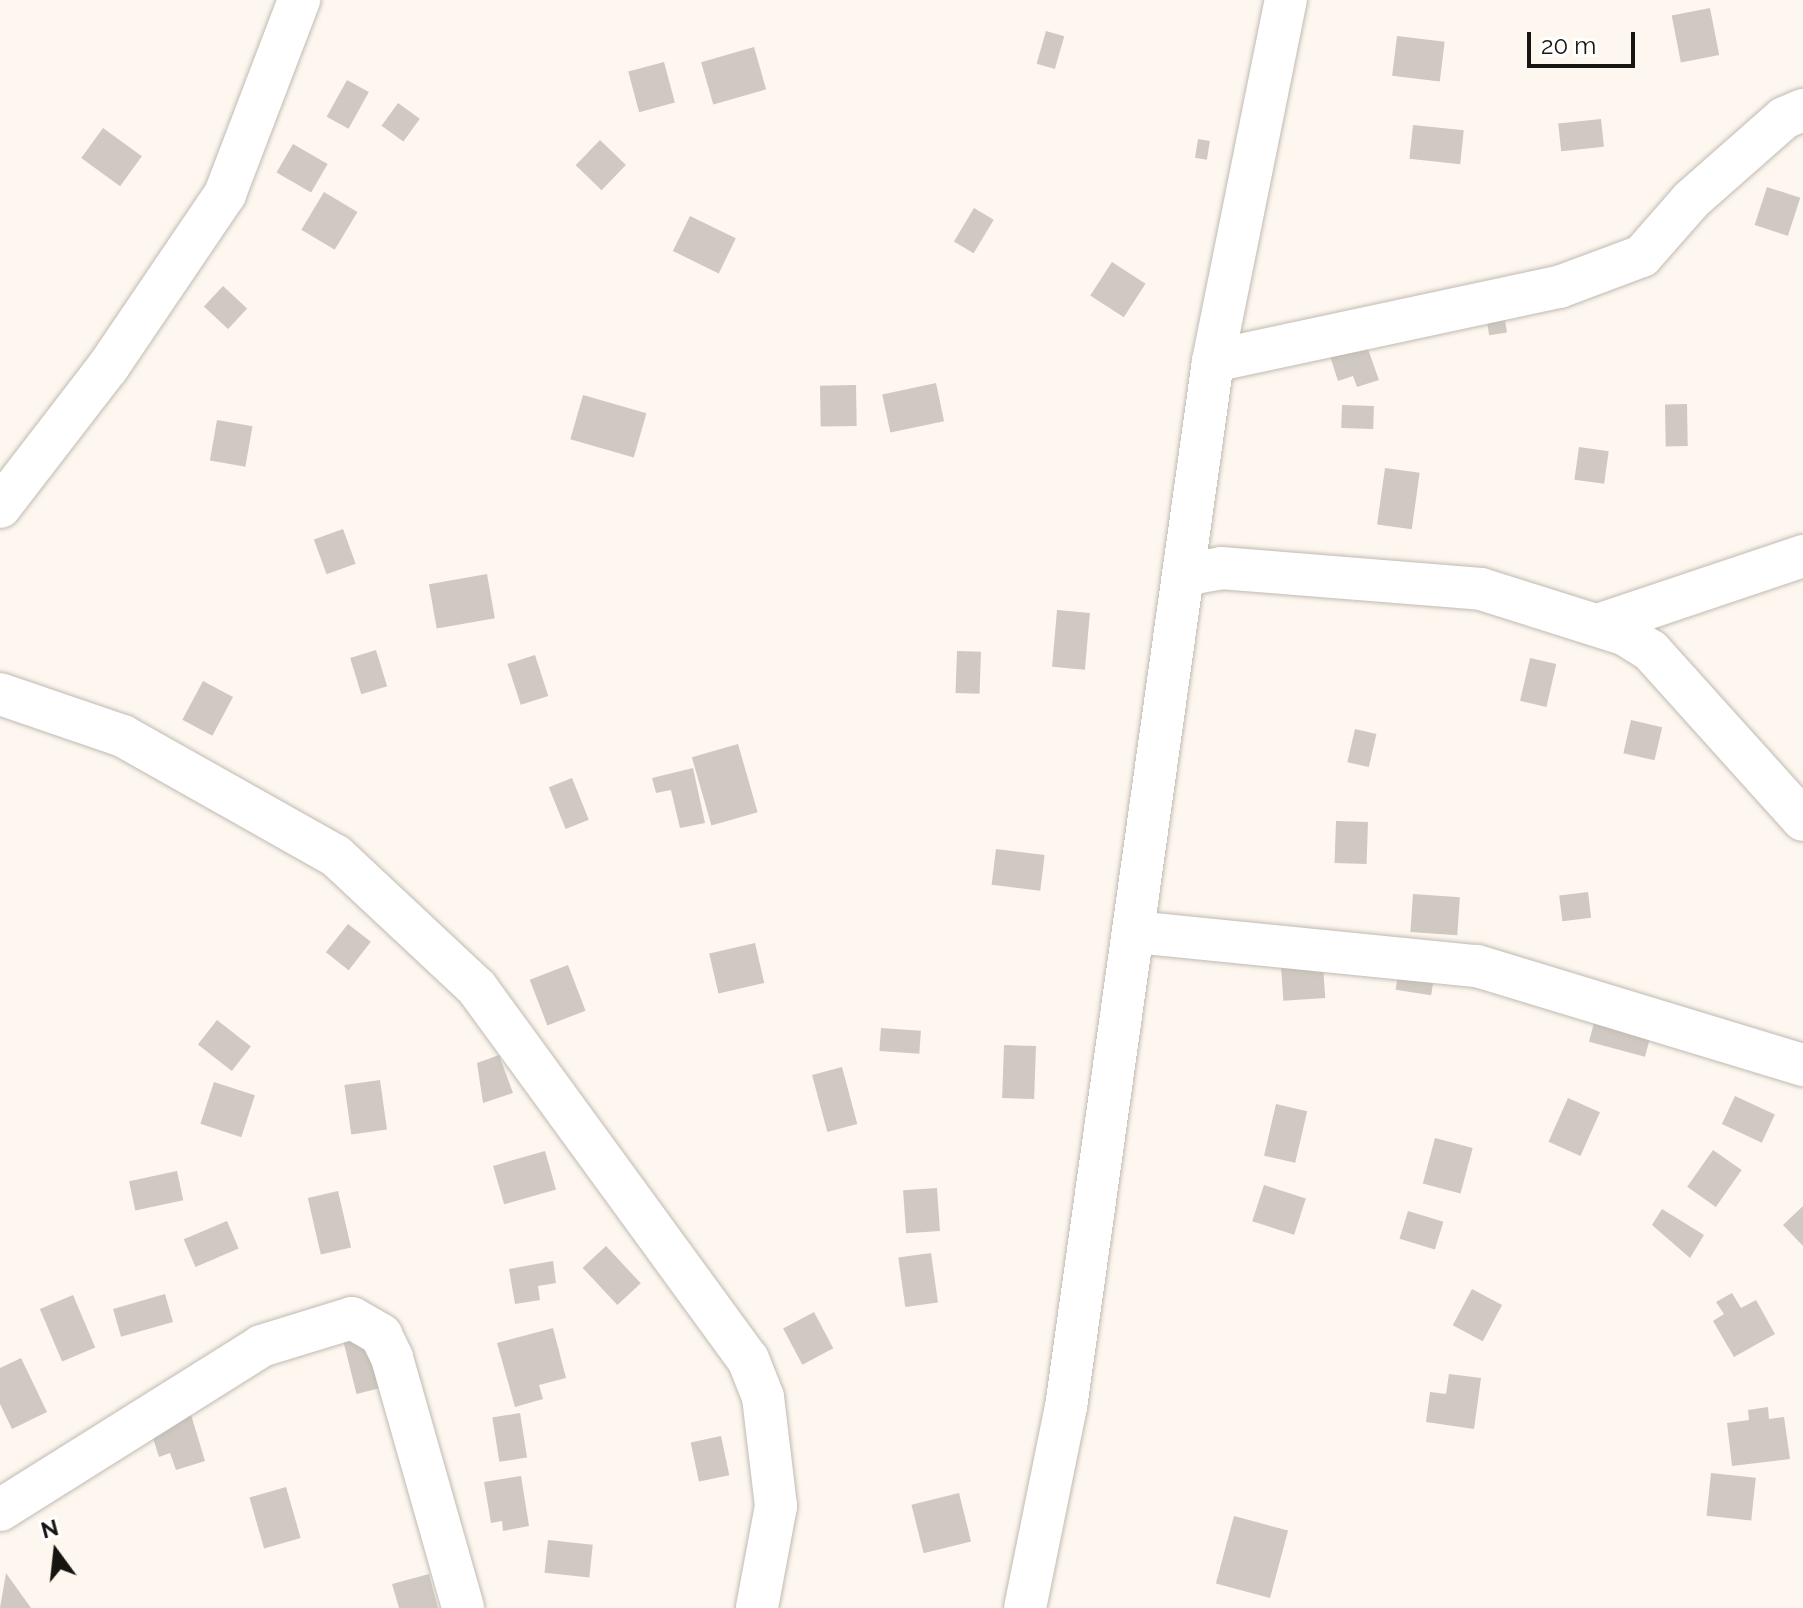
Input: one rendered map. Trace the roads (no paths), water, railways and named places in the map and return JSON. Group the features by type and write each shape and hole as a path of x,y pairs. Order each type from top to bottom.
{"street":[{"path":"0,507 108,367 225,194 299,0"},
{"path":"1025,1608 1066,1407 1213,361 1286,0"},
{"path":"1213,361 1559,287 1642,256 1691,200 1784,118 1803,110"},
{"path":"1598,625 1803,556"},
{"path":"1183,575 1221,568 1481,589 1598,625 1651,651 1803,820"},
{"path":"0,694 123,736 336,856 477,988 748,1359 763,1397 776,1506 757,1608"},
{"path":"1134,932 1477,966 1803,1065"},
{"path":"0,1510 261,1346 352,1318 381,1335 392,1358 463,1608"}]}
